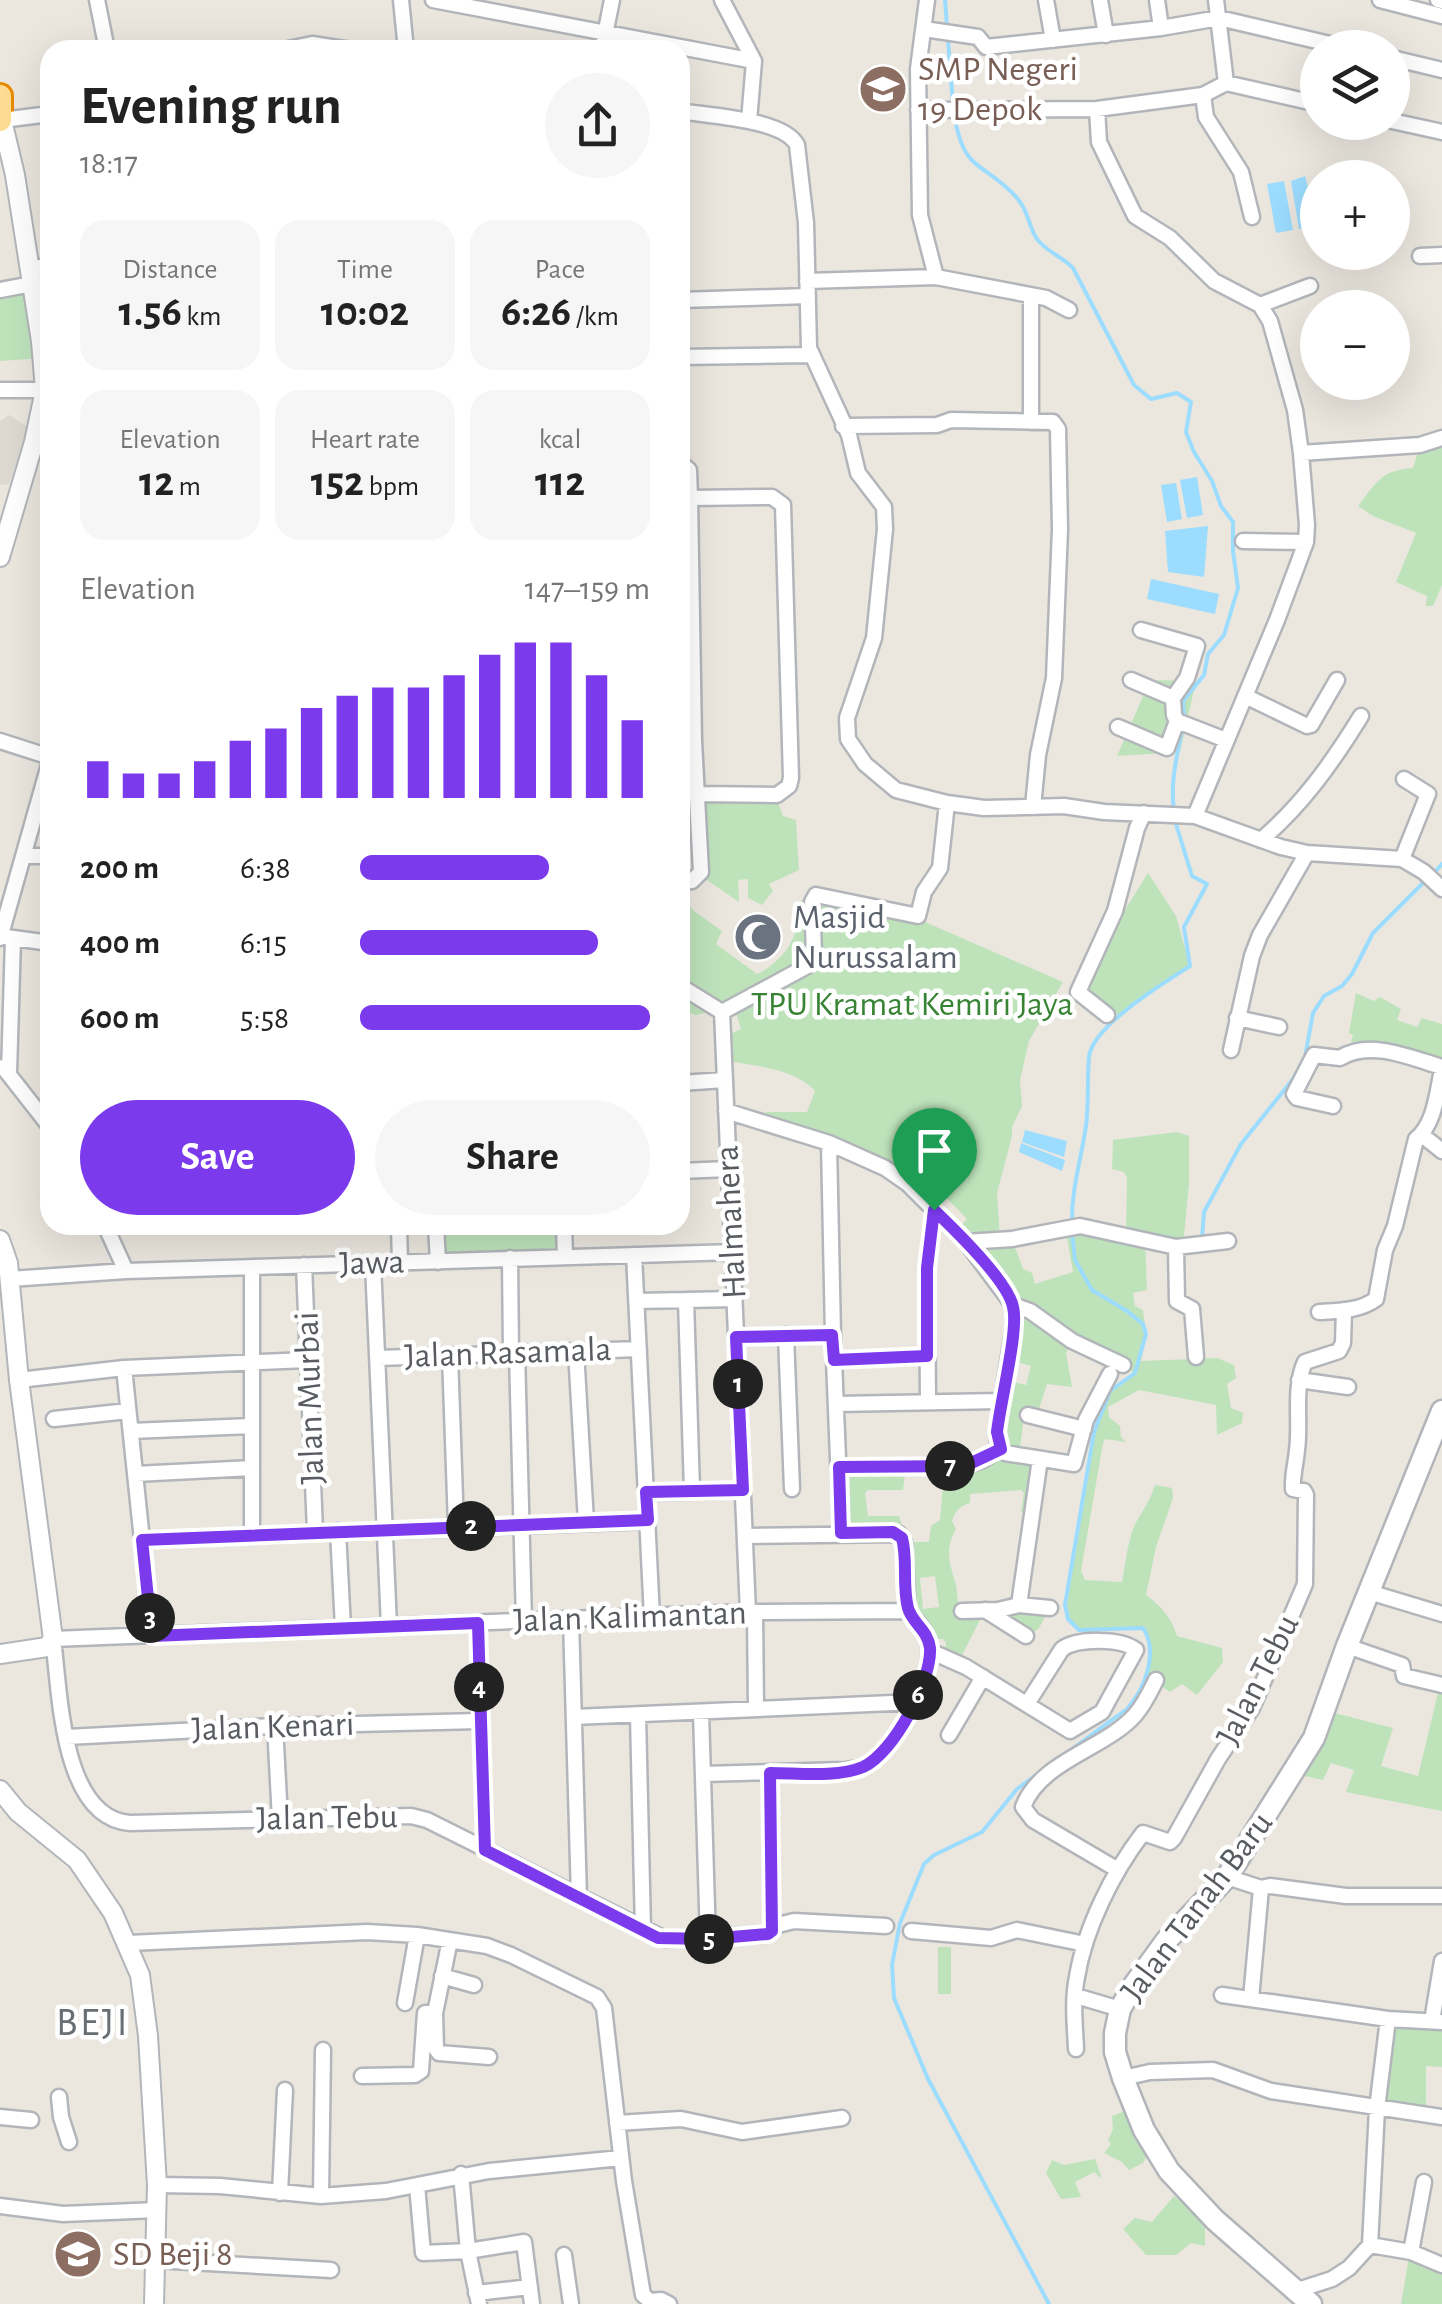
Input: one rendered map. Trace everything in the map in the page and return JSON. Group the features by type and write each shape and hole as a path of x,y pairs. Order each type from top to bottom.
{"main road":[{"name":"Jalan Tanah Baru","path":"1304,2297 1215,2220 1169,2171 1144,2130 1123,2078 1115,2052 1115,2008 1166,1942 1227,1877 1314,1738 1442,1411"}],"street":[{"path":"98,0 105,40"},
{"path":"400,0 405,40"},
{"path":"432,0 647,40"},
{"path":"604,40 612,0"},
{"path":"722,0 754,61 749,122"},
{"path":"927,0 918,69 920,215 936,277"},
{"path":"1046,0 1053,40"},
{"path":"1100,0 1106,35"},
{"path":"1158,0 1161,28"},
{"path":"1216,0 1226,83"},
{"path":"1380,0 1442,16"},
{"path":"924,30 978,37 984,47 1106,35 1219,18 1300,37"},
{"path":"690,48 754,61"},
{"path":"1410,62 1442,70"},
{"path":"918,110 1097,109 1203,96 1226,83 1300,100"},
{"path":"1203,96 1206,117 1241,172 1252,218"},
{"path":"1097,109 1102,149 1135,216 1170,238 1214,281 1260,305 1276,334 1302,454 1306,542 1195,816"},
{"path":"40,114 1,112 16,175 40,349"},
{"path":"690,113 783,131 797,145 808,289 808,348 849,435 858,473 884,507 874,638 847,718 852,748 881,778 896,790 984,808 1064,806 1140,818 1174,813 1195,816 1307,853 1402,859 1439,886"},
{"path":"1410,125 1442,132"},
{"path":"1420,256 1442,256"},
{"path":"0,290 40,271"},
{"path":"690,299 936,277 1052,300 1069,310"},
{"path":"1260,305 1310,286"},
{"path":"1031,295 1031,422"},
{"path":"690,356 812,355"},
{"path":"0,390 40,397"},
{"path":"1,551 40,418"},
{"path":"843,426 936,425 952,420 1052,422 1060,434 1054,678 1038,754 1033,806"},
{"path":"1302,454 1420,445 1442,438"},
{"path":"690,498 772,497 783,505 790,778 789,786 777,795 696,794"},
{"path":"1243,542 1306,542"},
{"path":"1141,630 1197,646 1174,698 1174,716 1226,740"},
{"path":"1131,680 1174,698"},
{"path":"1244,696 1307,726 1337,680"},
{"path":"1261,840 1300,804 1361,716"},
{"path":"1118,727 1167,748 1182,722"},
{"path":"0,741 40,755"},
{"path":"690,759 700,876 690,882"},
{"path":"1402,859 1428,794 1404,779"},
{"path":"40,798 3,937 4,1068 40,1108"},
{"path":"690,992 722,1012 811,964 812,902 816,895 918,916 924,892 940,868 948,803"},
{"path":"1107,1015 1078,992 1114,910 1140,818"},
{"path":"1232,1050 1260,935 1307,853"},
{"path":"25,856 40,856"},
{"path":"3,937 40,942"},
{"name":"Halmahera","path":"722,1012 756,1709"},
{"path":"1238,1018 1279,1027"},
{"path":"1319,1312 1344,1310 1376,1299 1385,1250 1395,1226 1416,1139 1431,1117 1442,1068 1374,1048 1340,1058 1318,1053 1294,1094 1333,1106"},
{"path":"690,1082 725,1080"},
{"path":"726,1110 830,1143 895,1175 966,1242 1013,1306 1014,1326 997,1432 1001,1449 1010,1455 1074,1464 1084,1428 1110,1374"},
{"path":"1422,1135 1442,1151"},
{"path":"830,1143 832,1335 841,1533"},
{"path":"690,1171 728,1169"},
{"path":"928,1402 927,1268 934,1210"},
{"path":"966,1242 1012,1239 1072,1226 1176,1247 1228,1241"},
{"path":"109,1235 126,1270"},
{"path":"399,1235 400,1263"},
{"path":"437,1235 438,1262"},
{"path":"564,1235 564,1257"},
{"path":"0,1240 10,1280 52,1641 44,1648 0,1654"},
{"path":"1176,1247 1176,1301 1192,1309 1196,1357"},
{"name":"Jawa","path":"10,1280 126,1270 734,1252"},
{"path":"634,1254 652,1617"},
{"path":"510,1258 524,1622"},
{"path":"372,1264 388,1626"},
{"name":"Jalan Murbai","path":"304,1266 316,1531"},
{"path":"252,1267 252,1534"},
{"path":"637,1302 735,1298"},
{"path":"686,1300 692,1490"},
{"path":"1013,1306 1030,1311 1072,1341 1124,1365"},
{"name":"Jalan Tebu","path":"1076,2048 1082,1998 1076,1980 1085,1944 1118,1870 1143,1833 1163,1842 1174,1838 1252,1708 1305,1584 1306,1495 1293,1489 1292,1483 1298,1449 1299,1380 1305,1362 1339,1351 1343,1344 1344,1310"},
{"path":"786,1335 792,1490"},
{"path":"736,1337 832,1335"},
{"name":"Jalan Rasamala","path":"378,1358 639,1349"},
{"path":"576,1351 586,1522"},
{"path":"450,1355 456,1526"},
{"path":"834,1360 927,1356"},
{"path":"19,1380 124,1368 307,1360"},
{"path":"124,1368 152,1636"},
{"path":"1299,1380 1348,1387"},
{"path":"836,1404 1000,1401"},
{"path":"54,1420 128,1411"},
{"path":"1028,1415 1084,1428"},
{"path":"130,1431 251,1426"},
{"path":"839,1467 965,1466 1001,1449"},
{"path":"1019,1604 1040,1459"},
{"path":"136,1474 252,1468"},
{"path":"646,1492 743,1490"},
{"path":"142,1540 648,1520"},
{"path":"338,1531 344,1628"},
{"path":"704,1774 828,1772 864,1767 888,1746 915,1702 927,1672 930,1651 925,1631 908,1611 902,1538 893,1532 746,1536"},
{"path":"1369,1592 1442,1614"},
{"path":"962,1610 1019,1604 1050,1608"},
{"path":"984,1610 1026,1636"},
{"name":"Jalan Kalimantan","path":"52,1641 751,1612 908,1611"},
{"path":"572,1620 580,1897"},
{"path":"478,1623 485,1850"},
{"name":"Jalan Tebu","path":"52,1641 71,1761 96,1809 110,1819 130,1823 411,1816 427,1820 664,1939 764,1935 794,1920 886,1926"},
{"path":"930,1651 982,1677 1070,1732 1102,1712 1136,1650 1119,1642 1069,1644 1027,1704"},
{"path":"1347,1646 1402,1665 1404,1676 1442,1685"},
{"path":"948,1735 982,1677"},
{"path":"1118,1870 1034,1820 1023,1807 1026,1798 1047,1777 1135,1716 1156,1680"},
{"path":"574,1717 915,1702"},
{"path":"701,1712 708,1939"},
{"path":"638,1715 644,1930"},
{"name":"Jalan Kenari","path":"67,1736 480,1721"},
{"path":"275,1726 280,1818"},
{"path":"770,1773 772,1931"},
{"path":"0,1790 18,1812 77,1860 129,1943 140,1975 157,2185 154,2304"},
{"path":"1227,1877 1260,1888 1346,1896 1442,1896"},
{"path":"1252,1999 1260,1888"},
{"path":"912,1931 990,1938 1016,1930 1085,1944"},
{"path":"129,1943 367,1932 417,1935 486,1946 511,1955 600,2001 643,2302 661,2300 669,2304"},
{"path":"405,2002 417,1935"},
{"path":"450,1940 435,2013 436,2049 440,2053 489,2057"},
{"path":"1222,1995 1388,2020 1437,2022 1442,1961"},
{"path":"442,1976 474,1985"},
{"path":"1082,1998 1115,2008"},
{"path":"362,2076 419,2074 425,2013 435,2013"},
{"path":"1304,2297 1349,2268 1370,2244 1377,2109 1388,2020"},
{"path":"321,2196 323,2050"},
{"path":"1123,2078 1150,2072 1212,2070 1271,2091 1442,2117"},
{"path":"280,2193 285,2090"},
{"path":"59,2097 69,2142"},
{"path":"0,2117 31,2120"},
{"path":"617,2123 680,2119 742,2132 842,2118"},
{"path":"157,2185 220,2186 321,2196 372,2193 461,2174 621,2158"},
{"path":"461,2174 468,2251 478,2299 530,2288"},
{"path":"1410,2252 1424,2182"},
{"path":"417,2185 421,2250 428,2254 468,2251 524,2242 532,2304"},
{"path":"0,2206 81,2215 156,2210"},
{"path":"1370,2244 1442,2264"},
{"path":"564,2255 570,2304"},
{"path":"155,2260 332,2270"}],"shaded area":[{"path":"9,415 28,427 9,484 0,485 0,421"},
{"name":"SD Beji 8","path":"69,2240 93,2245 88,2268 64,2262"}],"green space":[{"path":"32,284 40,358 0,361 0,290"},
{"path":"1442,438 1442,585 1433,606 1426,606 1427,596 1396,582 1416,533 1358,506 1387,475 1413,468 1420,445"},
{"path":"1150,680 1196,681 1180,752 1117,756"},
{"path":"709,799 777,800 783,816 796,820 799,870 769,884 773,891 762,905 748,898 748,879 738,880 739,902 704,878 698,818"},
{"path":"1148,873 1176,916 1190,966 1118,1015 1079,983"},
{"name":"TPU Kramat Kemiri Jaya","path":"804,899 916,918 1063,982 1029,1041 1020,1080 1022,1106 1012,1127 997,1193 1000,1239 1012,1239 1023,1269 1032,1273 1035,1284 1073,1272 1065,1226 1126,1235 1127,1178 1124,1172 1112,1169 1113,1140 1177,1132 1189,1136 1183,1246 1145,1240 1147,1290 1133,1293 1135,1306 1143,1310 1146,1334 1141,1361 1217,1358 1234,1365 1236,1378 1227,1384 1231,1408 1243,1413 1242,1423 1217,1435 1216,1405 1139,1390 1108,1407 1109,1417 1120,1426 1126,1442 1105,1439 1103,1443 1081,1571 1085,1580 1122,1582 1132,1532 1154,1487 1172,1488 1173,1498 1156,1547 1146,1595 1165,1612 1177,1636 1222,1648 1223,1662 1197,1695 1182,1684 1170,1692 1145,1674 1150,1651 1143,1628 1086,1632 1074,1626 1068,1614 1065,1605 1094,1432 1110,1391 1135,1373 1072,1341 1066,1353 1072,1387 1047,1384 1039,1409 1024,1416 1019,1456 1040,1459 1026,1514 1021,1512 1021,1490 970,1494 970,1503 958,1509 952,1521 956,1529 949,1557 959,1604 962,1610 982,1616 958,1663 944,1657 943,1639 928,1639 908,1611 904,1542 929,1542 931,1526 940,1520 944,1471 1001,1449 1009,1381 1026,1385 1031,1366 1013,1361 1013,1305 958,1229 967,1219 934,1185 924,1194 763,1120 766,1112 807,1112 815,1091 785,1073 724,1060 723,1038 741,1029 734,1006 690,1013 690,907 722,931 716,944 757,974 787,949 796,928 799,902","holes":["935,1576 939,1607 923,1609 920,1578"]},
{"path":"1356,993 1374,1001 1380,997 1401,1009 1397,1020 1417,1027 1422,1018 1442,1024 1442,1067 1351,1042"},
{"path":"437,1235 564,1235 565,1257 438,1262"},
{"path":"839,1467 906,1467 903,1490 865,1493 868,1516 899,1516 899,1534 841,1533"},
{"path":"1050,1608 1039,1628 1029,1636 1007,1624 1012,1611"},
{"path":"1438,1693 1442,1693 1442,1811 1346,1792 1354,1770 1331,1763 1323,1780 1300,1775 1327,1711 1393,1728 1381,1766 1418,1776"},
{"path":"938,1947 951,1947 951,1994 938,1994"},
{"path":"1394,2021 1442,2025 1442,2067 1426,2066 1426,2106 1385,2103"},
{"path":"1125,2111 1139,2115 1148,2127 1137,2138 1149,2140 1152,2146 1143,2163 1129,2170 1104,2153 1111,2144 1108,2140 1113,2129 1112,2116"},
{"path":"1095,2159 1102,2179 1094,2172 1075,2182 1081,2197 1061,2199 1046,2173 1052,2160 1064,2165"},
{"path":"1174,2196 1205,2220 1205,2246 1191,2243 1176,2255 1146,2255 1123,2229 1135,2218 1152,2222"},
{"path":"1409,2257 1442,2269 1442,2304 1401,2304"}],"water":[{"path":"1300,178 1299,229 1291,181"},
{"path":"1284,181 1293,230 1276,233 1267,184"},
{"path":"1197,477 1203,515 1187,518 1180,480"},
{"path":"1176,483 1182,519 1167,522 1161,485"},
{"path":"1208,526 1204,577 1168,572 1165,531"},
{"path":"1151,579 1219,594 1215,614 1147,599"},
{"path":"1025,1130 1067,1141 1064,1157 1022,1142"},
{"path":"1021,1143 1065,1160 1062,1171 1019,1152"}],"waterway":[{"path":"945,0 953,105"},
{"path":"954,114 969,157 1017,198 1040,243 1073,268 1134,385 1151,399 1177,393 1191,402 1186,432 1221,506 1233,522 1238,588 1224,635 1208,654 1204,675 1183,701 1184,718"},
{"path":"1174,812 1173,779 1182,728"},
{"path":"1072,1225 1093,1045 1115,1019 1190,966 1184,927 1207,884 1192,876 1175,821"},
{"path":"1434,873 1442,864"},
{"path":"1202,1238 1204,1212 1241,1144 1293,1079 1305,1057 1313,1013 1324,996 1342,986 1352,974 1373,933 1427,879"},
{"path":"1049,2304 928,2079 894,1998 892,1965 900,1923 924,1864 934,1855 982,1832 1017,1789 1127,1709 1148,1670 1150,1648 1143,1628 1079,1630 1068,1619 1065,1605 1094,1432 1110,1391 1135,1373 1146,1334 1143,1324 1092,1290 1075,1260 1072,1234"}],"place":[{"name":"SMP Negeri 19 Depok","path":"883,89"},
{"name":"Masjid Nurussalam","path":"758,937"},
{"name":"SD Beji 8","path":"78,2254"}],"district":[{"name":"BEJI","path":"93,2023"}],"route":[{"path":"934,1210 966,1242 1005,1290 1013,1306 1014,1326 997,1432 1001,1449 965,1466 839,1467 841,1533 893,1532 904,1542 908,1611 925,1631 929,1662 915,1702 888,1746 864,1767 770,1773 772,1931 768,1934 658,1938 485,1850 478,1623 152,1636 142,1540 648,1520 646,1492 743,1490 736,1337 832,1335 834,1360 927,1356 927,1268 934,1210"}]}
